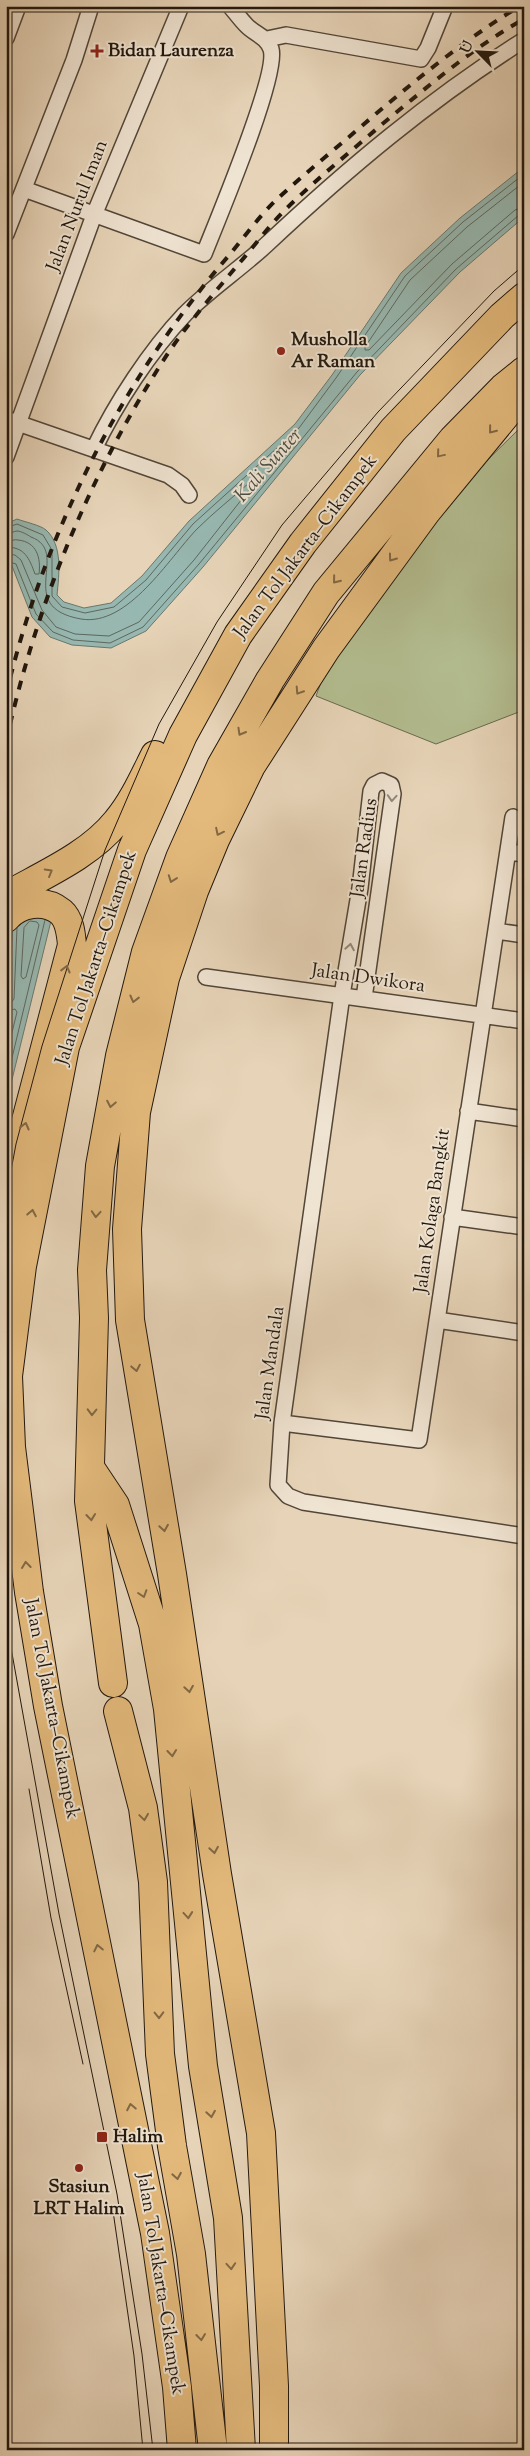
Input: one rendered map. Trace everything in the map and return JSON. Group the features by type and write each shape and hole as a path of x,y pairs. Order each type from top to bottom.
{"highway":[{"name":"Jalan Tol Jakarta–Cikampek","path":"182,2450 177,2387 155,2233 48,1706 29,1592 11,1447 9,1366 22,1266 65,1047 132,850 183,735 238,635 303,544 393,430 502,316 524,297"},
{"path":"113,1682 98,1582 89,1501 94,1318 92,1270 100,1166 120,1056 146,952 180,858 221,766 270,680 326,593 453,439 503,388 524,371"},
{"path":"274,2450 274,2386 261,2132 217,1874 172,1574 130,1320 127,1229 136,1112 165,978 194,891 215,840 251,766 326,649 416,526 524,393"},
{"path":"6,896 102,838 117,821 136,792 175,717 238,635"},
{"path":"6,918 12,911 27,904 44,904 61,912 70,927 72,945 23,1132 15,1179 11,1221 9,1366"},
{"path":"91,1469 115,1506 118,1514 153,1624 168,1709 203,2066 228,2218 241,2450"},
{"name":"Jalan Tol Jakarta–Cikampek","path":"118,1711 143,1808 153,1882 160,2054 172,2146 190,2254 214,2450"}],"street":[{"path":"6,38 18,6"},
{"path":"6,234 74,60 91,6"},
{"name":"Jalan Nurul Iman","path":"6,457 13,421 94,215 181,6"},
{"path":"24,189 204,254 259,109 272,66 272,52 267,39 249,28 230,6"},
{"path":"267,39 286,35 421,60 428,48 445,6"},
{"path":"94,449 114,408 185,315 249,261 322,192 383,140 445,94 524,40"},
{"path":"13,421 168,475 182,485 189,495"},
{"name":"Jalan Radius","path":"342,995 360,888 371,791 377,782 385,782 391,785 393,794 364,998"},
{"name":"Jalan Kolaga Bangkit","path":"282,1423 419,1440 513,817"},
{"path":"508,852 524,854"},
{"path":"360,888 379,891"},
{"path":"496,931 524,935"},
{"name":"Jalan Dwikora","path":"206,976 524,1021"},
{"name":"Jalan Mandala","path":"342,995 282,1423 278,1485 282,1491 295,1500 524,1536"},
{"path":"468,1111 524,1119"},
{"path":"452,1217 524,1227"},
{"path":"437,1320 524,1333"}],"green space":[{"path":"524,424 524,710 436,744 316,696 354,592"}],"water":[{"name":"Kali Sunter","path":"524,167 524,217 460,272 360,375 203,567 146,631 111,648 72,645 50,637 32,617 12,566 6,565 6,524 17,519 43,528 51,536 59,561 57,595 64,602 84,608 111,603 142,576 189,521 295,424 332,375 401,273 460,218"},
{"path":"28,910 51,921 6,1104 6,1048 13,923"}],"tram line":[{"path":"6,1197 16,1144 42,1046 105,850 159,724 217,622 282,525 378,412 494,291 524,265"},
{"path":"6,1620 59,1914 117,2194 142,2354 153,2450"},
{"path":"29,1789 51,1918 83,2064"},
{"path":"113,2211 134,2356 143,2450"}],"railway":[{"path":"6,695 22,635 42,575 65,517 92,460 122,405 155,352 192,301 257,221 286,191 425,73 481,31 520,6"},
{"path":"6,742 18,691 49,593 88,497 136,405 180,337 207,301 272,224 307,189 450,69 505,30 524,19"}],"place":[{"name":"Bidan Laurenza","path":"97,51"},
{"name":"Musholla Ar Raman","path":"281,351"},
{"name":"Halim","path":"102,2137"},
{"name":"Stasiun LRT Halim","path":"79,2168"}]}
